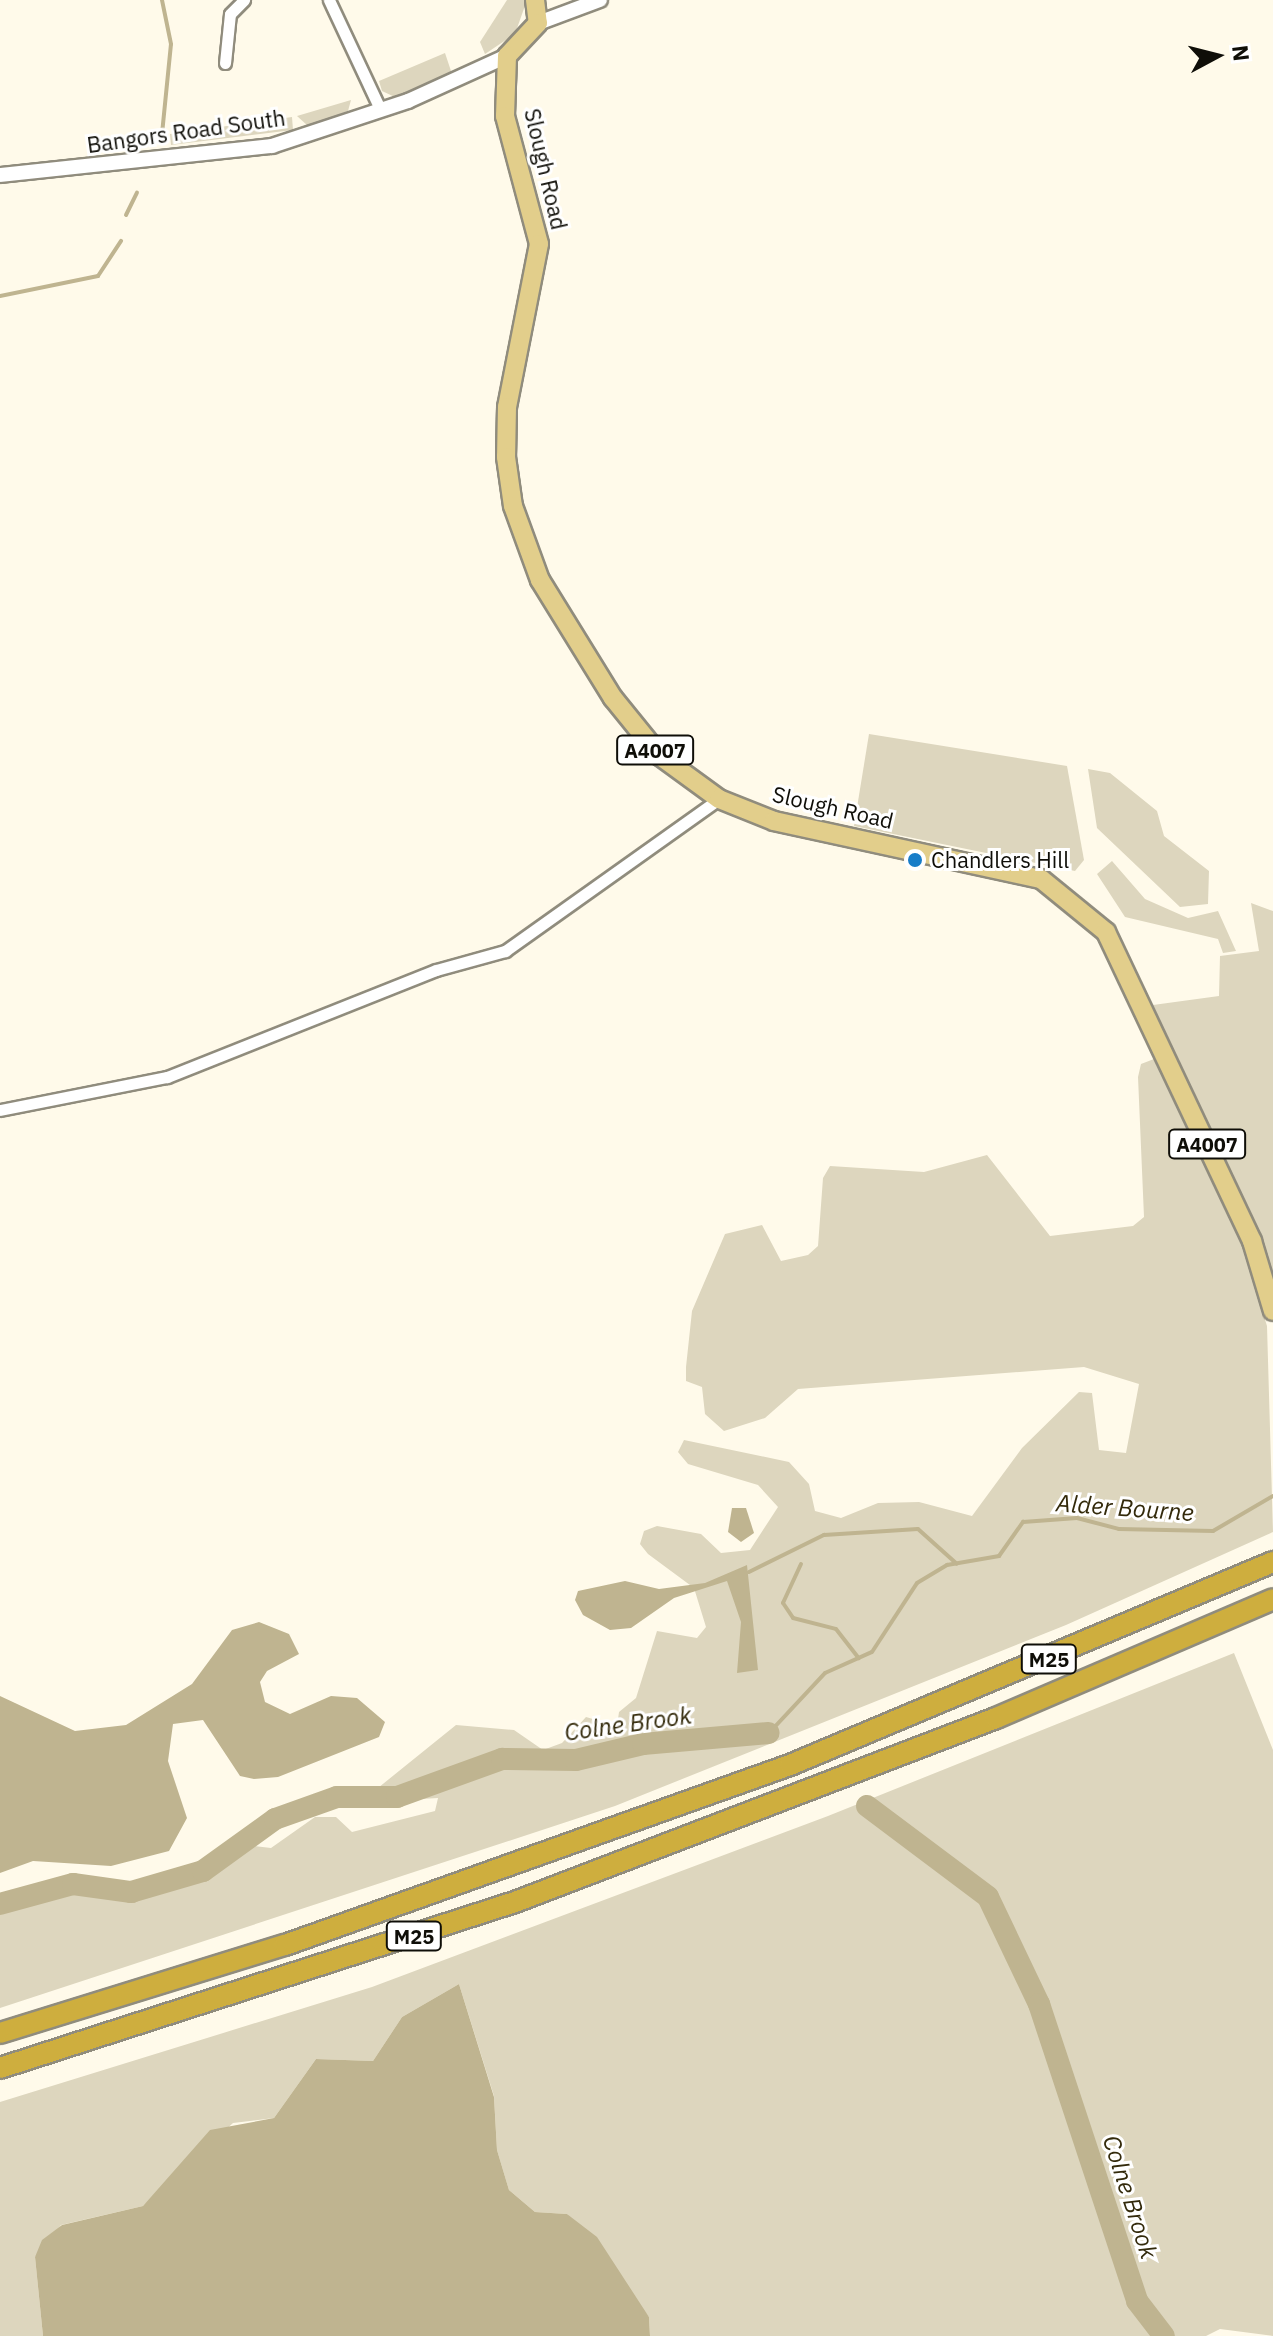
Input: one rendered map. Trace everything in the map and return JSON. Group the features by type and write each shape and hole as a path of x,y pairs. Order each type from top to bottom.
{"highway":[{"name":"M25","path":"0,2033 371,1916 790,1765 1273,1562"},
{"name":"M25","path":"0,2068 327,1967 821,1787 1273,1599"}],"main road":[{"path":"507,56 538,23 535,0"},
{"name":"Slough Road","path":"507,56 505,116 539,244 507,407 513,506 540,580 613,698 660,756 719,799 774,821 1041,879 1106,932 1252,1241 1273,1311"}],"street":[{"path":"225,63 230,14 244,0"},
{"path":"329,0 380,109"},
{"path":"538,23 600,0"},
{"name":"Bangors Road South","path":"0,175 272,146 380,109 507,56"},
{"path":"0,1110 167,1077 421,976 505,951 719,799"}],"shaded area":[{"path":"507,0 527,0 515,34 485,54 480,42"},
{"path":"445,53 452,74 397,98 382,91 379,81"},
{"path":"351,100 348,111 308,126 297,116"},
{"path":"292,117 293,130 171,145 170,134"},
{"path":"869,734 1067,766 1084,860 1075,871 854,826"},
{"path":"1088,769 1110,773 1157,811 1164,836 1209,871 1208,904 1180,907 1097,828"},
{"path":"1112,861 1145,899 1188,918 1218,911 1236,951 1223,953 1218,939 1125,917 1097,874"},
{"path":"1251,903 1273,911 1273,1272 1153,1005 1219,996 1220,956 1259,951"},
{"path":"1154,1059 1237,1228 1267,1326 1273,1532 1066,1625 615,1806 0,2008 0,1909 75,1888 124,1899 197,1879 245,1845 271,1848 315,1817 336,1817 352,1832 435,1811 438,1798 369,1802 368,1796 456,1725 514,1730 543,1750 562,1743 586,1717 617,1726 619,1712 636,1698 657,1631 697,1638 706,1627 694,1588 648,1554 640,1544 644,1531 657,1526 701,1534 721,1553 750,1550 778,1507 758,1485 688,1464 678,1452 684,1440 789,1462 809,1484 815,1511 841,1518 878,1503 919,1502 972,1516 1022,1448 1079,1392 1092,1393 1099,1450 1126,1453 1139,1384 1084,1367 798,1389 765,1418 724,1431 705,1414 702,1387 686,1381 686,1367 692,1311 725,1234 762,1225 781,1261 808,1255 818,1246 823,1178 830,1166 924,1172 987,1155 1050,1236 1133,1226 1144,1217 1138,1077 1141,1064"},
{"path":"732,1508 746,1508 754,1533 741,1542 728,1532"},
{"path":"747,1565 758,1670 737,1673 741,1622 727,1581 674,1598 631,1628 610,1630 583,1615 575,1600 578,1591 625,1581 659,1589 705,1583"},
{"path":"259,1622 289,1634 299,1654 267,1671 260,1682 265,1702 290,1714 331,1696 357,1698 385,1722 379,1737 278,1777 254,1779 240,1776 203,1720 173,1724 168,1761 187,1818 169,1851 111,1866 33,1861 0,1873 0,1696 75,1731 126,1725 192,1684 232,1630"},
{"path":"1234,1653 1273,1750 1273,2336 1220,2329 1206,2336 650,2336 649,2317 567,2214 535,2212 509,2190 497,2150 494,2096 459,1984 402,2017 373,2061 316,2059 274,2118 233,2123 143,2206 61,2225 35,2257 43,2336 0,2336 0,2102 372,1987 828,1816"},
{"path":"459,1984 494,2097 497,2150 509,2190 535,2212 567,2214 597,2237 649,2317 650,2336 43,2336 35,2257 42,2240 62,2225 143,2206 210,2130 274,2118 316,2059 373,2061 402,2017"}],"waterway":[{"path":"162,0 171,44 162,134"},
{"path":"126,215 137,192"},
{"path":"0,296 98,276 121,241"},
{"name":"Alder Bourne","path":"769,1733 825,1673 872,1652 917,1583 947,1565 999,1556 1023,1522 1077,1518 1119,1529 1213,1531 1273,1496"},
{"path":"749,1572 824,1535 918,1529 957,1564"},
{"path":"801,1564 783,1603 793,1618 836,1629 859,1658"},
{"name":"Colne Brook","path":"0,1904 73,1884 131,1892 203,1871 275,1819 337,1797 397,1797 502,1759 576,1760 643,1744 769,1733"},
{"name":"Colne Brook","path":"867,1806 988,1897 1039,2004 1137,2301 1164,2336"}],"place":[{"name":"Chandlers Hill","path":"915,860"}]}
